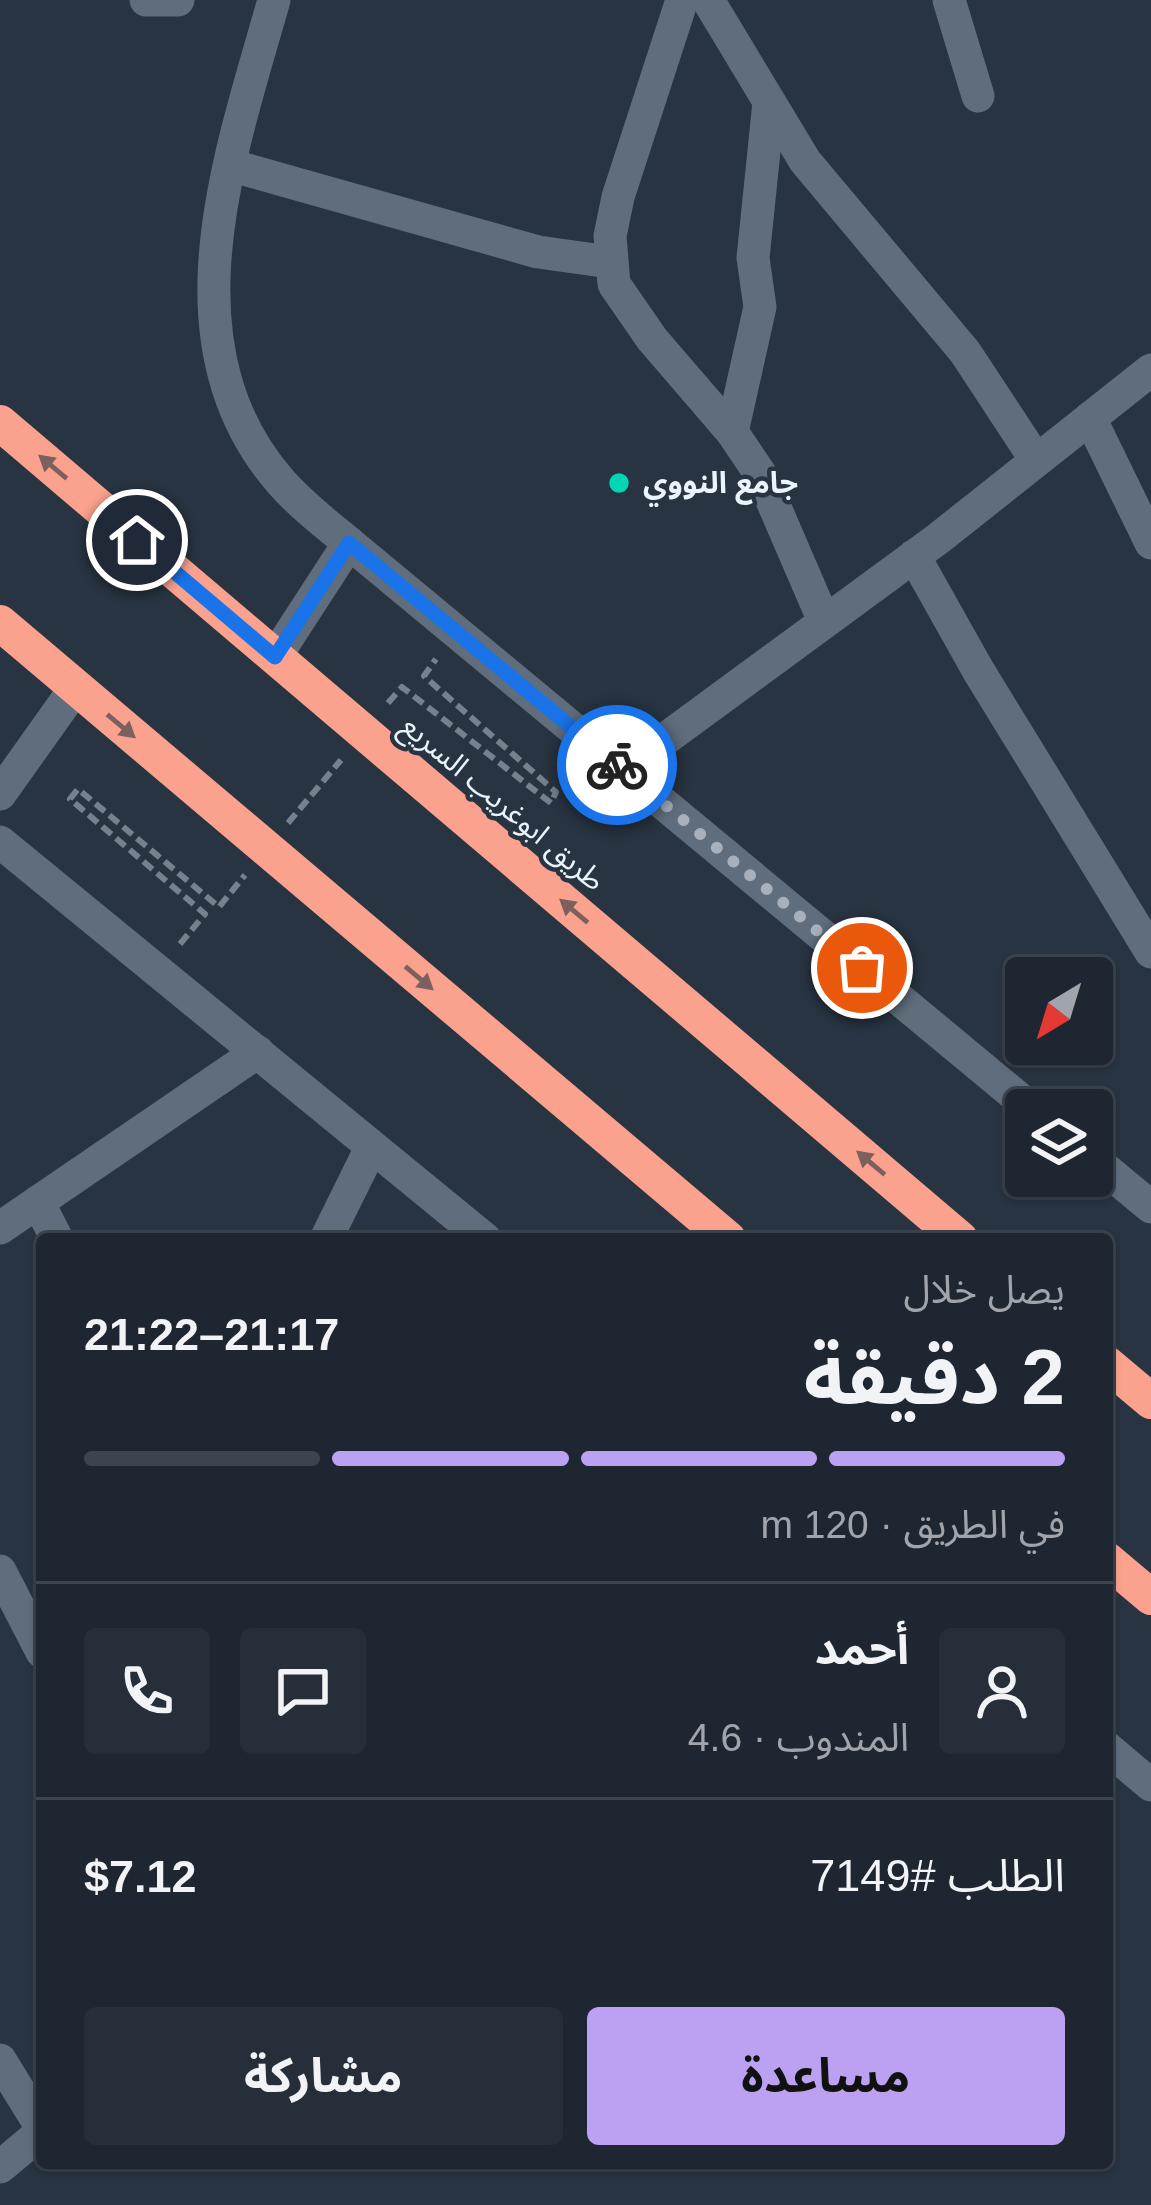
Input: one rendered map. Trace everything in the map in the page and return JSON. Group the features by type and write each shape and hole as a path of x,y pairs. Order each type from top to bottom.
{"highway":[{"name":"طريق ابوغريب السريع","path":"0,423 953,1233"},
{"path":"0,623 721,1233"},
{"path":"1113,1369 1151,1402"},
{"path":"1113,1565 1151,1597"}],"street":[{"path":"146,0 178,0"},
{"path":"274,0 214,243 212,306 223,367 246,426 279,480 1009,1089"},
{"path":"682,0 618,197 610,262 614,284 761,475 824,621"},
{"path":"708,0 805,161 965,352 1036,460"},
{"path":"949,0 978,96"},
{"path":"732,432 760,307 753,258 769,101"},
{"path":"230,166 538,253 610,262"},
{"path":"623,770 914,556 1151,370"},
{"path":"1090,418 1151,543"},
{"path":"275,657 349,543"},
{"path":"914,556 989,689 1151,952"},
{"path":"0,794 76,687"},
{"path":"0,842 477,1233"},
{"path":"0,1228 258,1052"},
{"path":"329,1233 371,1148"},
{"path":"1113,1174 1148,1200"},
{"path":"38,1202 54,1233"},
{"path":"0,1571 36,1640"},
{"path":"1113,1753 1151,1785"},
{"path":"0,2060 36,2120"},
{"path":"0,2167 36,2135"}],"path":[{"path":"387,705 402,687 551,803 556,792 424,676"},
{"path":"280,833 341,760"},
{"path":"205,914 70,799 78,789 219,907 250,870"}],"way so far":[{"path":"617,765 862,968"}],"place":[{"name":"جامع النووي","path":"619,483"}],"route":[{"path":"137,540 275,657 349,543 617,765"}]}
